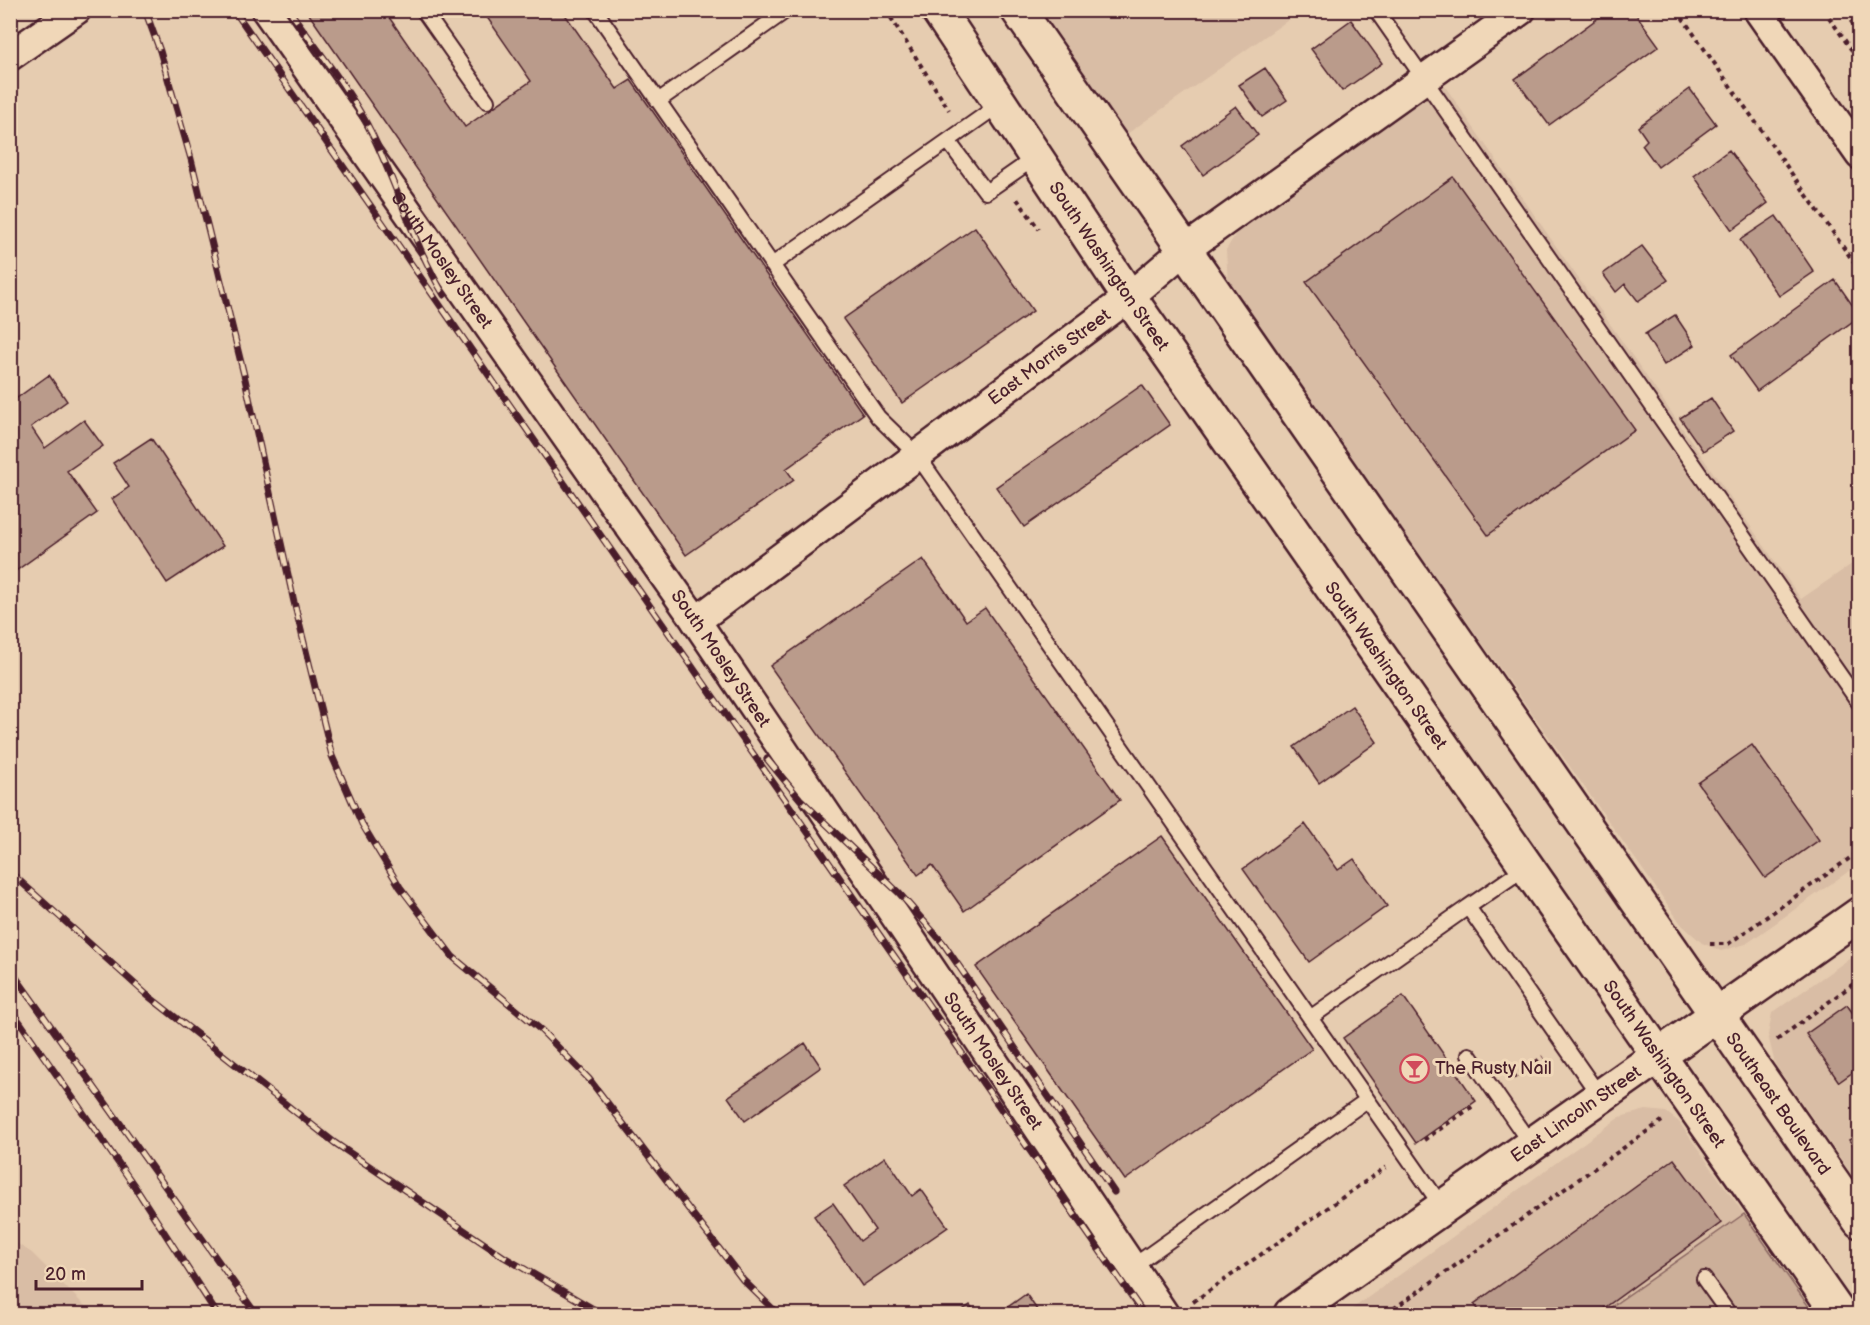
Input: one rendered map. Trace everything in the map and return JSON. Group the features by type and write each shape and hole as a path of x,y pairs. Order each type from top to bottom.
{"main road":[{"name":"South Washington Street","path":"938,10 1129,297 1839,1314"},
{"path":"1018,10 1183,251 1716,1016"},
{"name":"East Lincoln Street","path":"1291,1314 1860,914"},
{"name":"Southeast Boulevard","path":"1716,1016 1860,1221"}],"street":[{"path":"10,56 76,10"},
{"name":"South Mosley Street","path":"266,10 696,621 1132,1268 1175,1311"},
{"name":"East Morris Street","path":"696,621 1129,297 1183,251 1521,10"},
{"path":"1758,10 1860,155"}],"lane":[{"path":"423,10 487,100"},
{"path":"595,10 878,417 917,455 1443,1208"},
{"path":"658,101 787,10"},
{"path":"1376,10 1860,704"},
{"path":"772,265 1000,104"},
{"path":"948,141 986,192 1036,157"},
{"path":"1310,1017 1526,867"},
{"path":"1468,907 1601,1098"},
{"path":"1469,1055 1532,1146"},
{"path":"1132,1268 1367,1100"},
{"path":"1704,1279 1729,1314"}],"path":[{"path":"886,10 964,130"},
{"path":"1677,10 1860,271"},
{"path":"1824,10 1860,62"},
{"path":"1002,181 1040,230"},
{"path":"1709,944 1728,944 1860,851"},
{"path":"1783,1049 1777,1040 1860,979"},
{"path":"1175,1311 1563,1043"},
{"path":"1386,1314 1662,1121"}],"shaded area":[{"path":"1041,11 1301,11 1124,136"},
{"path":"1444,85 1801,599 1859,559 1859,864 1746,944 1721,951 1702,943 1682,925 1228,284 1226,250 1243,222"},
{"path":"1859,952 1859,1185 1775,1064 1768,1035 1772,1013"},
{"path":"1646,1110 1666,1112 1679,1122 1744,1214 1601,1314 1345,1314 1620,1117"},
{"path":"1744,1214 1814,1314 1601,1314"},
{"path":"10,1239 32,1253 93,1314 11,1314"}],"building":[{"path":"306,10 384,10 465,127 531,81 482,10 562,10 617,89 631,80 863,414 786,469 794,480 686,555"},
{"path":"1609,10 1633,10 1659,46 1549,125 1515,79"},
{"path":"1860,16 1860,34 1850,22"},
{"path":"1351,20 1382,63 1342,91 1311,49"},
{"path":"1265,68 1287,100 1262,117 1239,85"},
{"path":"1690,89 1716,124 1658,167 1642,145 1647,140 1638,127"},
{"path":"1236,106 1258,135 1203,175 1182,146"},
{"path":"1729,150 1768,203 1732,230 1694,176"},
{"path":"1453,177 1635,430 1488,535 1306,282"},
{"path":"1776,216 1814,272 1779,296 1740,240"},
{"path":"975,227 1033,311 902,403 843,319"},
{"path":"1642,246 1668,280 1638,301 1625,284 1616,292 1603,274"},
{"path":"1835,280 1860,316 1757,391 1731,355"},
{"path":"1675,315 1695,345 1664,365 1645,334"},
{"path":"49,375 67,401 31,427 45,448 84,420 103,446 67,471 97,513 10,575 10,396 14,400"},
{"path":"1142,385 1170,425 1024,527 996,487"},
{"path":"1711,398 1733,431 1703,451 1680,418"},
{"path":"151,438 223,546 167,583 112,499 129,487 113,463"},
{"path":"923,559 966,621 985,608 1120,800 964,911 932,865 918,875 770,666"},
{"path":"1352,706 1377,742 1319,783 1294,747"},
{"path":"1752,745 1819,840 1765,878 1698,783"},
{"path":"1305,824 1338,870 1354,859 1387,906 1309,962 1243,869"},
{"path":"1162,836 1312,1049 1125,1180 976,967"},
{"path":"1403,996 1476,1101 1416,1143 1343,1038"},
{"path":"1847,1005 1860,1023 1860,1067 1839,1082 1806,1034"},
{"path":"805,1043 821,1067 745,1121 728,1097"},
{"path":"1860,1133 1860,1155 1849,1140"},
{"path":"885,1157 912,1196 921,1189 948,1227 862,1286 814,1216 833,1203 860,1241 875,1230 844,1186"},
{"path":"1674,1159 1721,1223 1596,1314 1482,1314 1474,1304"},
{"path":"1026,1294 1040,1314 998,1314"},
{"path":"970,1305 977,1314 957,1314"}],"railway":[{"path":"145,10 160,51 191,159 245,379 294,602 332,756 362,824 400,887 453,957 541,1030 589,1079 743,1280 778,1314"},
{"path":"234,10 1144,1314"},
{"path":"289,10 334,72 364,119 433,276 444,295"},
{"path":"767,759 800,799 899,893 943,943 1114,1192"},
{"path":"10,872 147,995 335,1143 504,1257 602,1314"},
{"path":"10,969 256,1314"},
{"path":"10,1008 133,1184 217,1314"}],"place":[{"name":"The Rusty Nail","path":"1414,1068"}]}
